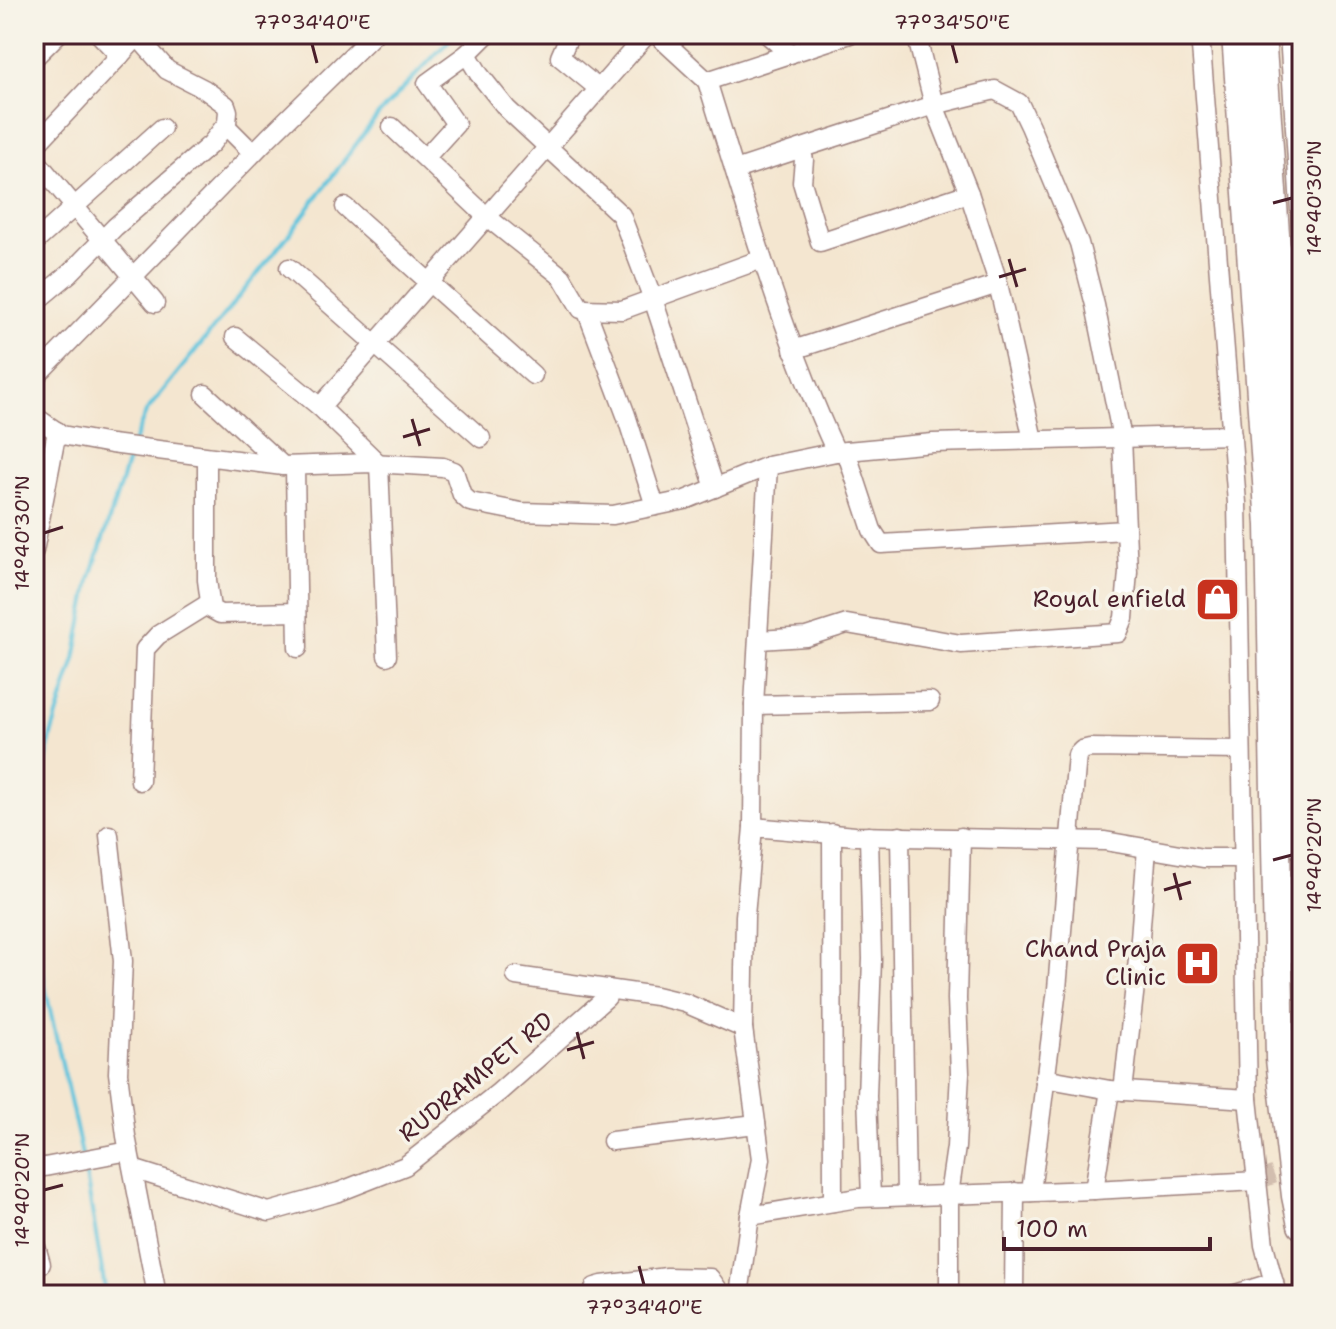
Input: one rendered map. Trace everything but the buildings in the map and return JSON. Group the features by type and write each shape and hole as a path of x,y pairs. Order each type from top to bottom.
{"highway":[{"path":"1236,34 1270,525 1280,1059 1302,1225"},
{"path":"1261,34 1296,532 1294,682 1302,846"}],"street":[{"path":"34,58 58,34"},
{"path":"99,34 120,56"},
{"path":"34,378 253,153 374,34"},
{"path":"426,157 456,124 427,83 467,54 487,34"},
{"path":"570,34 560,57 599,89"},
{"path":"320,407 647,34"},
{"path":"656,34 707,81 805,386 841,451 872,530 881,544 1126,530"},
{"path":"767,34 790,54"},
{"path":"707,81 850,34"},
{"path":"916,34 934,105 969,193 998,284 1033,440"},
{"path":"1200,34 1237,503 1248,1099 1264,1245 1276,1289 1232,1295"},
{"path":"1289,34 1302,240"},
{"path":"34,147 139,35 167,70 204,89 226,105 228,111 226,126 211,144 34,303"},
{"path":"467,54 507,109 621,215 653,299 715,488"},
{"path":"735,170 934,105 995,90 1019,103 1079,243 1122,438 1128,572 1124,618 1120,630 1113,634 961,644 847,624 806,637 759,640"},
{"path":"226,126 253,153"},
{"path":"392,127 487,217 562,277 581,309 622,310 762,259"},
{"path":"34,243 162,128"},
{"path":"801,149 804,160 802,182 820,242 969,193"},
{"path":"34,158 155,303"},
{"path":"345,207 533,375"},
{"path":"289,268 481,438"},
{"path":"793,350 998,284"},
{"path":"586,309 611,372 655,506"},
{"path":"235,337 320,407 379,464 387,656"},
{"path":"205,394 289,467 298,648"},
{"path":"34,416 62,435 207,457 289,467 379,464 443,467 454,471 462,495 470,502 521,512 613,515 685,500 768,466 841,451 933,443 1232,435"},
{"path":"34,551 57,431"},
{"path":"207,457 208,604 220,614 297,612"},
{"path":"755,1295 739,1295 761,1159 743,1028 745,916 753,827 754,705 768,466"},
{"path":"140,781 145,649 158,635 208,604"},
{"path":"754,705 930,701"},
{"path":"1014,1295 1023,1192 1057,989 1076,758 1082,750 1241,750"},
{"path":"753,827 869,836 1105,841 1203,858 1242,858"},
{"path":"832,833 833,1202"},
{"path":"109,835 123,961 118,1073 129,1151 157,1295"},
{"path":"869,836 872,959 867,1096 871,1197"},
{"path":"900,836 906,1196"},
{"path":"949,1295 949,1195 956,1147 960,1073 957,999 961,837"},
{"path":"1094,1190 1117,1091 1147,848"},
{"path":"516,976 656,996 685,1003 743,1028"},
{"name":"RUDRAMPET RD","path":"139,1171 269,1212 339,1192 405,1166 499,1092 607,997"},
{"path":"1044,1078 1117,1091 1248,1099"},
{"path":"612,1141 756,1124"},
{"path":"34,1169 129,1151"},
{"path":"750,1216 871,1197 1257,1181"},
{"path":"34,1240 41,1264"},
{"path":"592,1295 595,1287 602,1285 689,1276 710,1278 722,1295"}],"waterway":[{"path":"134,441 146,412 291,232 377,116 455,34"},
{"path":"34,822 51,735 75,659 90,580 130,454"},
{"path":"34,905 44,982 82,1155"},
{"path":"84,1163 106,1295"}],"tunnel":[{"path":"1257,1181 1299,1165"}],"place":[{"name":"Royal enfield","path":"1217,599"},
{"name":"Chand Praja Clinic","path":"1197,963"}]}
